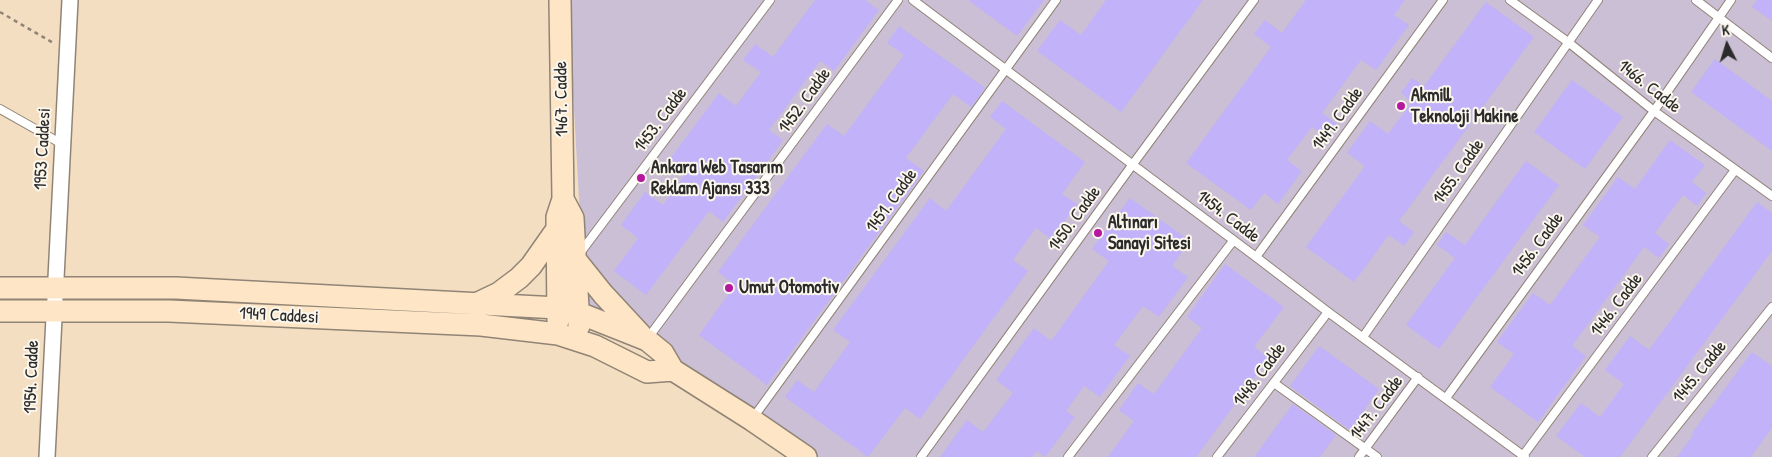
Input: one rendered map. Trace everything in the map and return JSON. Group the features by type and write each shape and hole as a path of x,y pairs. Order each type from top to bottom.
{"street":[{"name":"1953 Caddesi","path":"54,299 70,0"},
{"name":"1467. Cadde","path":"560,0 563,199 557,217 557,229 568,311 580,341"},
{"name":"1467. Cadde","path":"558,334 568,311 576,259 573,218 563,199"},
{"path":"474,305 498,293 519,278 531,266 557,229"},
{"path":"576,259 608,301 647,340 664,353 673,370 806,457"},
{"name":"1949 Caddesi","path":"0,288 54,299 178,311 481,325 558,334"},
{"name":"1949 Caddesi","path":"0,310 54,299 176,288 568,311"},
{"name":"1954. Cadde","path":"47,457 54,299"},
{"path":"568,311 647,340"},
{"path":"558,334 595,346 647,372 673,370"}],"lane":[{"name":"1453. Cadde","path":"576,259 770,0"},
{"name":"1452. Cadde","path":"647,340 898,0"},
{"name":"1454. Cadde","path":"913,0 1523,457"},
{"name":"1451. Cadde","path":"752,420 1056,0"},
{"name":"1450. Cadde","path":"921,457 1254,0"},
{"name":"1449. Cadde","path":"1256,256 1443,0"},
{"name":"1466. Cadde","path":"1510,0 1568,42 1654,111 1772,196"},
{"name":"1455. Cadde","path":"1363,338 1598,0"},
{"path":"1696,0 1772,58"},
{"name":"1456. Cadde","path":"1446,398 1654,111 1731,0"},
{"path":"0,109 62,144"},
{"name":"1446. Cadde","path":"1523,457 1735,170"},
{"path":"1068,457 1234,241"},
{"name":"1445. Cadde","path":"1652,457 1772,307"},
{"name":"1448. Cadde","path":"1217,457 1328,312"},
{"name":"1447. Cadde","path":"1359,457 1418,377"},
{"path":"1274,383 1377,457"}],"path":[{"path":"0,12 67,51"}],"shaded area":[{"path":"568,0 1772,0 1772,457 791,457 585,309"}],"building":[{"path":"815,0 865,0 879,10 834,71 820,61 769,130 783,140 723,222 709,211 646,295 614,271 638,238 621,225 645,192 663,205 687,172 670,159 719,93 736,106 761,72 743,60 755,44 773,57"},
{"path":"968,0 1044,0 1017,36"},
{"path":"1106,0 1203,0 1121,112 1037,51 1060,20 1081,35"},
{"path":"1306,0 1405,0 1394,15 1409,25 1376,70 1361,60 1322,113 1337,124 1327,138 1312,127 1287,160 1302,171 1278,204 1264,193 1251,210 1186,163 1271,47 1254,34 1265,20 1282,33"},
{"path":"1757,0 1772,0 1772,21 1752,7"},
{"path":"1486,2 1534,37 1399,221 1414,232 1404,246 1389,235 1354,282 1306,247 1365,166 1347,153 1370,121 1388,134 1412,102 1401,93 1412,78 1424,86"},
{"path":"899,26 985,88 971,107 953,94 906,158 924,171 767,385 699,335 735,285 718,272 827,124 844,136 904,55 887,43"},
{"path":"1715,59 1772,101 1772,151 1691,92"},
{"path":"1572,80 1623,117 1585,169 1534,132"},
{"path":"1002,101 1085,162 1062,194 1077,204 1051,239 1036,228 1013,260 1028,271 920,419 905,408 868,457 785,397 797,380 814,392 850,342 833,330 930,198 946,211 1006,129 990,117"},
{"path":"1670,140 1705,165 1692,182 1706,193 1697,206 1683,195 1655,233 1669,244 1659,258 1644,247 1572,346 1586,356 1538,422 1490,387 1514,354 1497,342 1533,293 1550,305 1600,237 1583,225 1618,177 1635,189"},
{"path":"1526,161 1559,185 1439,349 1406,325 1455,258 1437,245 1446,232 1465,245"},
{"path":"1130,198 1190,241 1172,266 1188,277 1159,317 1143,306 1114,345 1130,356 1100,397 1084,386 1066,411 1075,417 1045,457 1037,451 1032,457 940,457 967,420 983,432 1013,393 996,380 1034,328 1051,341 1109,261 1092,249"},
{"path":"1757,202 1772,213 1772,251 1620,457 1585,457 1556,436 1581,403 1600,417 1624,384 1605,370 1630,336 1649,350"},
{"path":"1225,264 1284,307 1254,347 1269,358 1196,457 1108,457 1134,421 1119,410 1138,383 1154,394 1202,328 1187,317"},
{"path":"1319,346 1379,389 1350,430 1290,386"},
{"path":"1752,352 1772,366 1772,428 1751,457 1677,457 1693,435 1692,433"},
{"path":"1293,404 1336,435 1320,457 1254,457"}],"place":[{"name":"Akmill Teknoloji Makine","path":"1401,106"},
{"name":"Ankara Web Tasarım Reklam Ajansı 333","path":"641,178"},
{"name":"Altınarı Sanayi Sitesi","path":"1098,233"},
{"name":"Umut Otomotiv","path":"729,288"}]}
